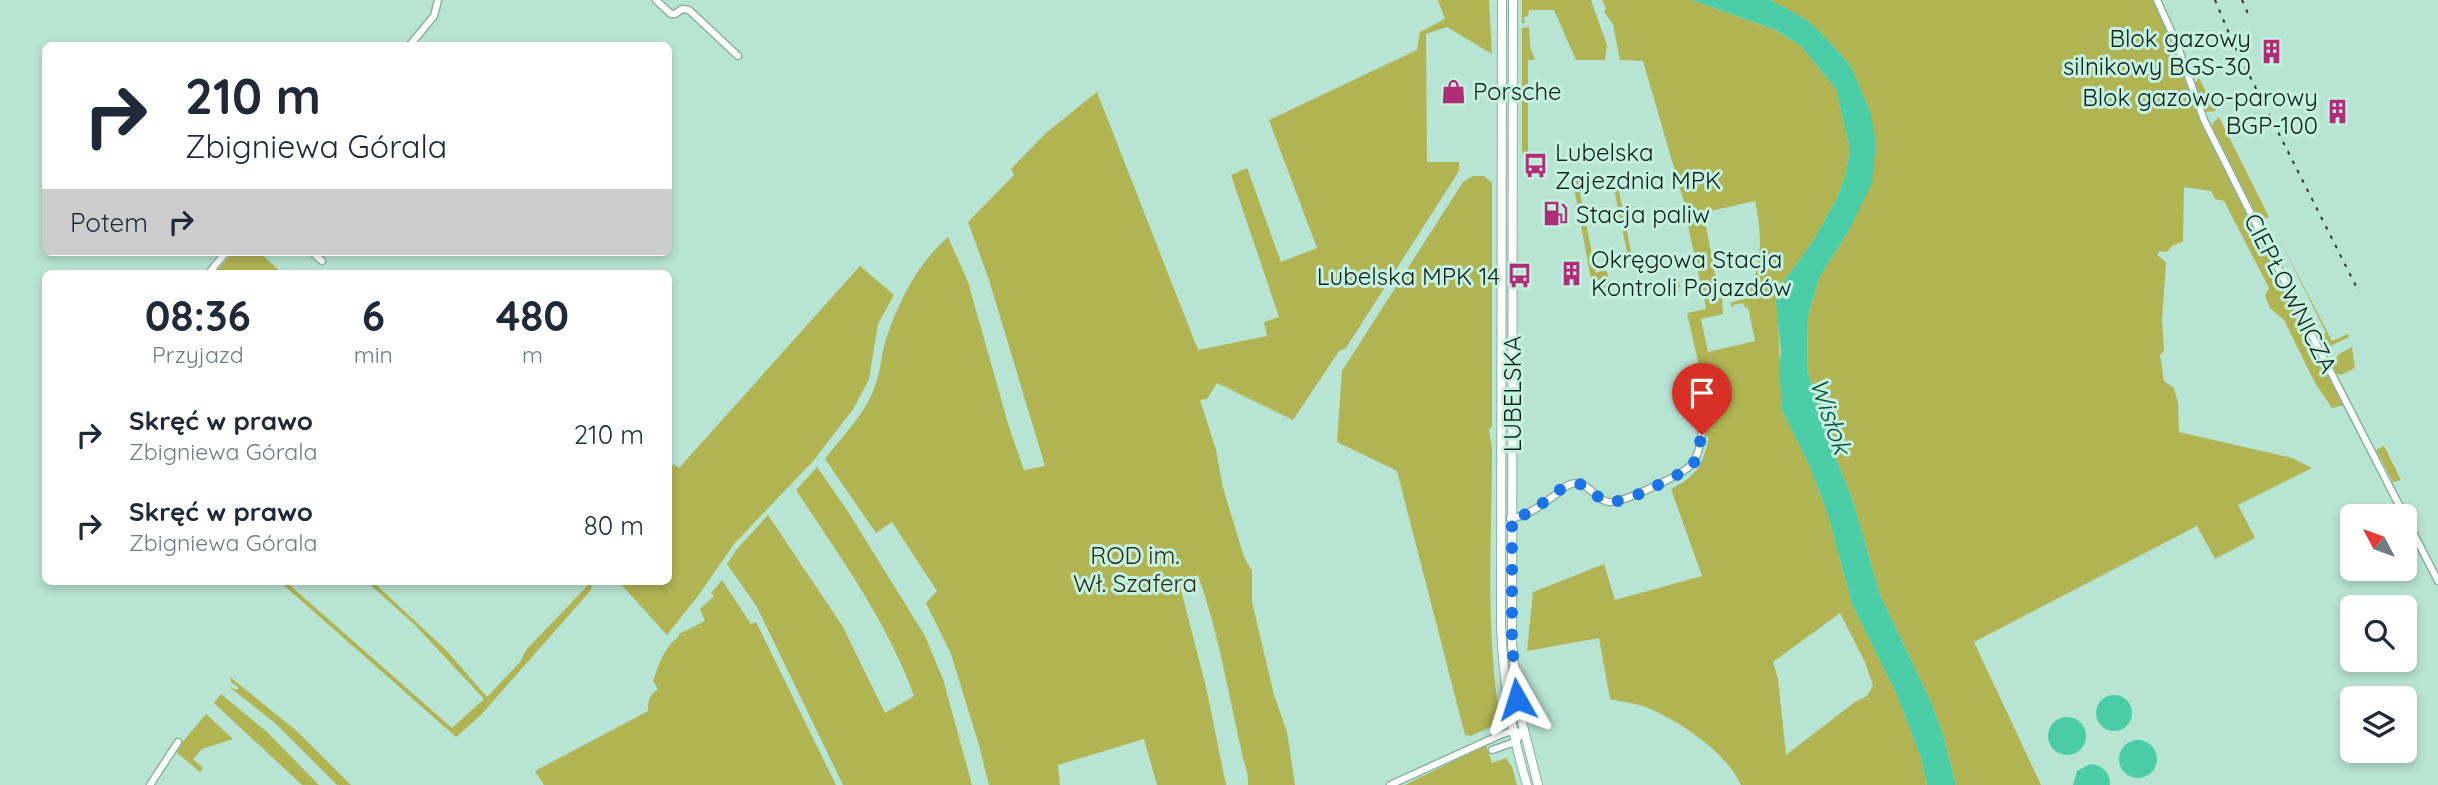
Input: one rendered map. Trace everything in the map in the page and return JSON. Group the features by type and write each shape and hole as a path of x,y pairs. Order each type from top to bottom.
{"main road":[{"name":"LUBELSKA","path":"1502,0 1502,647 1512,731 1527,785"},
{"name":"LUBELSKA","path":"1513,0 1512,644 1523,732 1538,785"}],"street":[{"path":"412,42 434,16 438,0"},
{"path":"658,0 671,14 682,9 689,10 738,56"},
{"name":"CIEPŁOWNICZA","path":"2157,0 2176,41 2204,120 2302,318 2438,581"},
{"path":"211,270 223,256"},
{"path":"317,256 323,261"},
{"path":"1501,518 1526,515 1571,484 1583,484 1610,503 1687,470 1694,463 1702,435 1702,422"},
{"path":"1390,785 1512,731 1523,732"},
{"path":"1492,750 1515,742 1523,732"},
{"path":"150,785 177,742"}],"green space":[{"name":"ROD im. Wł. Szafera","path":"1438,0 1489,0 1492,54 1447,27 1426,34 1427,162 1459,162 1459,171 1346,348 1339,351 1293,420 1217,383 1207,399 1200,400 1216,450 1223,488 1244,557 1252,571 1252,602 1274,695 1287,732 1295,785 1248,785 1217,639 1198,575 1180,586 1206,687 1226,785 1157,785 1144,739 1058,765 1060,785 989,785 951,654 926,603 937,591 892,522 876,533 825,459 870,399 887,336 911,282 937,247 948,237 968,282 1009,427 1024,470 1045,466 989,280 968,222 1014,175 1011,169 1046,133 1097,92 1198,350 1267,336 1264,322 1279,317 1231,175 1247,168 1281,262 1317,248 1269,120 1417,50 1420,32 1445,19"},
{"path":"1522,0 1591,0 1607,45 1605,60 1576,60 1554,10 1529,10 1528,16 1524,17 1525,23 1522,23"},
{"path":"1602,0 1692,0 1775,30 1801,46 1836,89 1850,150 1845,177 1837,198 1813,241 1777,294 1782,410 1810,467 1828,515 1852,604 1897,695 1921,758 1927,785 1741,785 1725,761 1688,730 1644,706 1610,699 1599,638 1527,651 1533,592 1604,564 1615,600 1702,576 1671,489 1698,469 1709,437 1705,436 1706,425 1702,420 1710,414 1687,313 1706,309 1704,297 1722,298 1723,314 1701,319 1708,352 1755,341 1748,307 1745,308 1743,303 1733,305 1733,308 1730,303 1747,298 1756,273 1760,239 1755,201 1688,216 1643,61 1620,60 1613,24 1604,12 1606,9","holes":["1840,613 1865,662 1873,686 1867,696 1855,702 1786,755 1778,679 1773,662"]},
{"path":"1770,0 2153,0 2167,29 2197,114 2293,306 2295,317 2318,365 2322,364 2344,405 2332,408 2315,383 2284,320 2270,308 2265,296 2269,288 2224,201 2215,199 2211,191 2184,187 2183,242 2173,245 2167,252 2160,251 2157,255 2166,262 2162,320 2164,351 2160,355 2164,381 2174,388 2178,403 2179,432 2292,458 2312,468 2238,505 2255,538 2215,559 2197,526 1974,642 2041,785 1956,785 1931,702 1880,595 1854,504 1826,433 1807,370 1808,316 1819,278 1849,230 1870,111 1850,65 1823,35 1807,20"},
{"path":"1529,27 1530,47 1535,60 1528,60 1528,163 1522,153 1522,28"},
{"path":"2199,78 2216,111 2205,112 2194,84"},
{"path":"2219,117 2269,217 2260,222 2212,127"},
{"path":"1574,174 1584,176 1588,183 1579,189 1596,273 1603,270 1607,272 1610,285 1676,286 1674,275 1680,286 1677,290 1617,286 1606,289 1594,285 1572,177"},
{"path":"1473,176 1484,176 1492,183 1492,426 1489,430 1492,448 1491,618 1500,719 1499,723 1471,736 1465,735 1397,471 1337,442 1342,371 1463,182"},
{"path":"1606,177 1618,186 1632,257 1642,252 1637,260 1617,257 1628,257 1614,189 1599,182"},
{"path":"1705,221 1718,291 1702,290 1688,226 1689,223"},
{"path":"2280,240 2332,341 2348,334 2349,337 2330,346 2319,342 2307,319 2319,337 2326,333"},
{"path":"230,256 263,256 279,270 218,270"},
{"path":"860,266 894,295 878,324 869,379 854,408 814,460 734,544 667,635 622,585 672,585 672,467 674,464 679,468"},
{"path":"2352,347 2355,368 2341,375 2336,373 2332,364 2339,354"},
{"path":"2384,446 2401,480 2393,482 2376,450"},
{"path":"817,467 847,510 925,636 943,679 972,785 843,785 757,607 727,564 768,515 843,627 885,713 914,696 876,616 796,490"},
{"path":"722,580 751,624 756,622 836,785 544,785 535,771 648,711 650,698 658,689 653,681 663,656 679,634 705,621 700,609 714,596 711,593"},
{"path":"284,585 290,585 452,728 484,699 416,626 370,585 376,585 446,650 487,697 520,662 526,650 588,585 592,585 591,590 480,716 456,737"},
{"path":"230,677 298,732 351,785 337,785 275,723 228,686 236,690 239,688 231,682"},
{"path":"221,694 267,732 319,785 302,785 214,703"},
{"path":"206,714 233,739 202,749 193,759 203,768 200,772 175,751"},
{"path":"1486,745 1492,763 1506,758 1512,767 1517,785 1405,785"}],"shaded area":[{"path":"1692,0 1770,0 1807,20 1850,65 1870,111 1876,142 1872,183 1849,230 1819,278 1808,316 1807,370 1826,433 1854,504 1880,595 1931,702 1956,785 1927,785 1921,758 1897,695 1852,604 1828,515 1810,467 1782,410 1777,293 1813,241 1837,198 1845,177 1850,150 1836,89 1801,46 1776,30"},
{"path":"2114,695 2127,700 2132,713 2127,726 2114,731 2101,726 2096,713 2101,700"},
{"path":"2067,717 2080,723 2086,736 2080,749 2067,755 2054,749 2048,736 2054,723"},
{"path":"2138,740 2151,746 2157,759 2151,772 2138,778 2125,772 2119,759 2125,746"},
{"path":"2090,764 2105,770 2110,785 2073,785 2077,771"}],"railway":[{"path":"2215,0 2234,45 2359,292"},
{"path":"2242,0 2249,16"}],"place":[{"name":"Blok gazowy silnikowy BGS-30","path":"2271,52"},
{"name":"Porsche","path":"1453,91"},
{"name":"Blok gazowo-parowy BGP-100","path":"2338,111"},
{"name":"Lubelska Zajezdnia MPK","path":"1535,166"},
{"name":"Stacja paliw","path":"1556,214"},
{"name":"Okręgowa Stacja Kontroli Pojazdów","path":"1571,273"},
{"name":"Lubelska MPK 14","path":"1520,276"}],"route":[{"path":"1517,699 1512,644 1512,518 1526,515 1571,484 1583,484 1610,503 1624,499 1687,470 1694,463 1702,435"}],"water label":[{"name":"Wisłok","path":"1831,416"}]}
